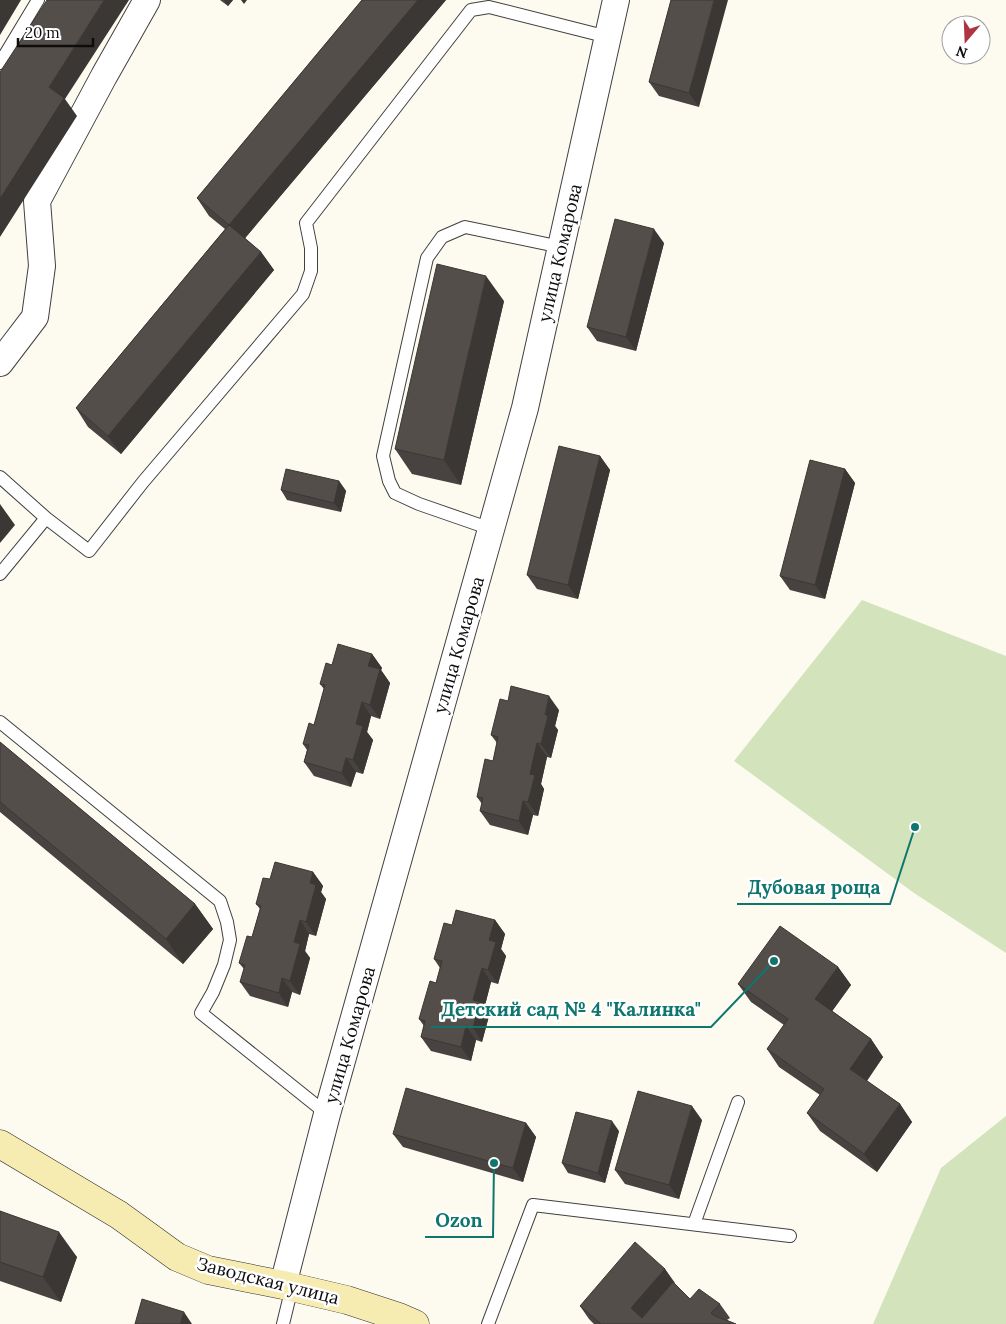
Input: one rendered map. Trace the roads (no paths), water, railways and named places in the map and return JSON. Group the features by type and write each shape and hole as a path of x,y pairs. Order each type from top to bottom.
{"main road":[{"name":"Заводская улица","path":"0,1144 119,1215 177,1257 208,1270 347,1300 415,1324"}],"street":[{"path":"0,363 35,317 42,266 37,201 147,0"},
{"name":"улица Комарова","path":"288,1286 327,1114 525,408 616,0"}],"lane":[{"path":"0,63 38,0"},
{"path":"0,477 46,518 89,551 143,482 303,294 310,271 311,248 306,223 471,10 489,7 608,37"},
{"path":"491,529 419,504 395,493 389,481 383,456 428,258 442,236 465,228 561,246"},
{"path":"0,574 46,518"},
{"path":"0,722 220,901 227,922 230,940 224,965 213,992 201,1013 327,1114"},
{"path":"694,1224 738,1102"},
{"path":"488,1324 533,1205 790,1236"},
{"path":"283,1324 288,1286"}],"place":[{"name":"Дубовая роща","path":"915,827"},
{"name":"Детский сад № 4 \"Калинка\"","path":"774,961"},
{"name":"Ozon","path":"494,1163"}]}
